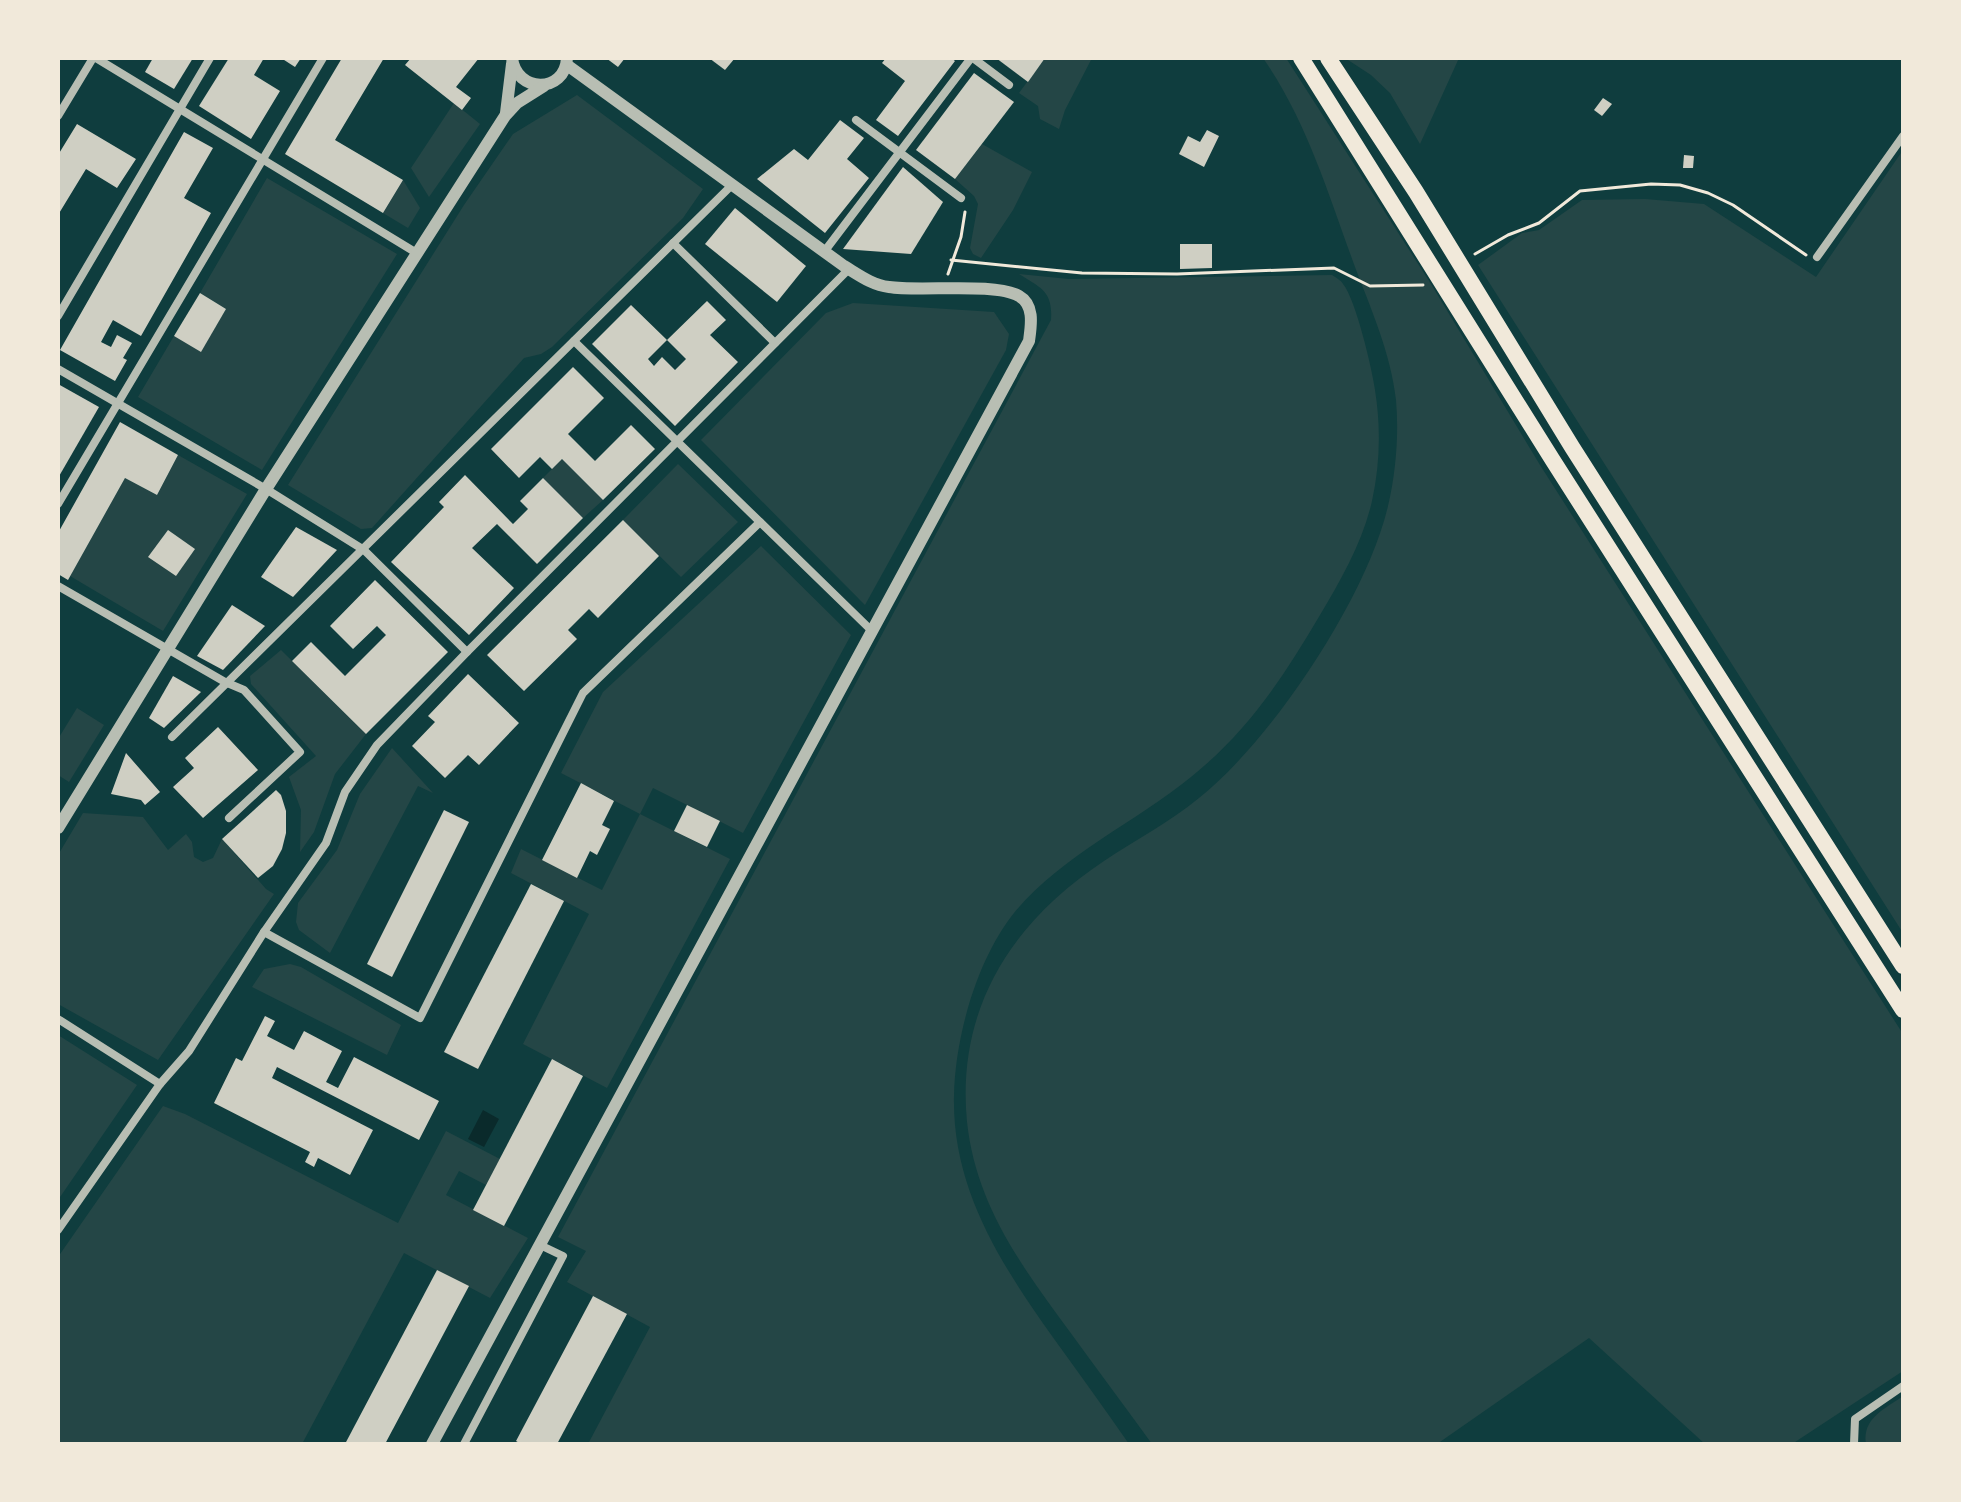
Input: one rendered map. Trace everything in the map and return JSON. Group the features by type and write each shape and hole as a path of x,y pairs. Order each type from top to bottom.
{"main road":[{"path":"1301,58 1903,1010"},
{"path":"1328,58 1416,192 1581,461 1903,966"}],"street":[{"path":"58,116 94,58 415,252"},
{"path":"58,316 210,58"},
{"path":"58,504 323,58"},
{"path":"824,252 972,58 1009,85"},
{"path":"512,60 523,80 544,86"},
{"path":"505,116 512,60"},
{"path":"58,828 266,489 415,252 505,116 530,94 562,75 567,61 732,185 870,282 890,288 1000,290 1020,296 1030,309 1029,341 432,1444"},
{"path":"856,120 961,198"},
{"path":"1817,257 1903,136"},
{"path":"172,737 732,185"},
{"path":"673,243 775,343"},
{"path":"58,1230 160,1084 189,1051 264,932 326,843 345,792 362,764 467,652 849,269"},
{"path":"574,341 872,631"},
{"path":"58,369 266,489 364,550 467,652"},
{"path":"264,932 420,1018 583,693 760,522"},
{"path":"58,586 244,690 300,752 229,818"},
{"path":"58,1019 160,1084"},
{"path":"464,1444 563,1256 540,1245"},
{"path":"1854,1444 1855,1419 1903,1386"}],"path":[{"path":"1472,256 1508,235 1539,223 1580,191 1651,184 1680,185 1708,193 1733,205 1803,254 1817,257"},
{"path":"943,289 964,223 965,209 961,198"},
{"path":"951,260 1082,273 1177,274 1334,268 1370,286 1431,284"}],"shaded area":[{"path":"1045,58 1092,58 1065,110 1059,129 1040,119 1038,106 1019,93"},
{"path":"1263,58 1286,58 1431,284 1540,465 1903,1034 1903,1371 1792,1444 1705,1444 1589,1338 1437,1444 1152,1444 1019,1259 980,1181 967,1122 966,1081 971,1042 981,1005 997,972 1017,940 1042,911 1071,885 1188,807 1227,773 1256,741 1313,664 1338,623 1360,582 1388,506 1395,466 1397,426 1396,400 1385,349 1305,133"},
{"path":"1345,58 1459,58 1420,144 1390,93 1371,75"},
{"path":"577,95 703,189 683,218 552,347 541,354 524,358 372,528 361,529 288,485 464,205 513,134"},
{"path":"454,103 480,124 429,197 411,168"},
{"path":"982,144 1032,172 1013,210 981,258 973,254 970,248 978,204 974,196 955,179"},
{"path":"1903,150 1903,933 1478,265 1522,233 1539,230 1582,200 1645,199 1704,204 1816,277"},
{"path":"267,178 397,254 262,470 138,397 174,336 201,351 226,309 200,293"},
{"path":"403,180 420,208 408,228 383,213"},
{"path":"1019,274 1069,279 1332,275 1342,283 1353,304 1367,351 1377,404 1378,460 1368,516 1343,574 1292,660 1247,722 1211,759 1169,794 1054,874 1014,913 989,953 964,1024 954,1096 961,1163 971,1194 983,1224 1015,1281 1129,1444 588,1444 650,1327 567,1282 586,1251 558,1237 1051,320 1048,296"},
{"path":"853,303 994,312 1009,334 1006,350 865,605 701,440 826,313"},
{"path":"178,455 247,494 163,631 70,576 125,478 157,495"},
{"path":"562,459 603,500 583,518 543,478"},
{"path":"678,464 738,522 681,577 623,520"},
{"path":"761,546 851,635 743,833 653,788 640,814 561,773 603,692"},
{"path":"281,650 366,734 335,774 314,832 300,852 301,810 289,777 316,756 251,684 250,676"},
{"path":"77,708 104,725 69,782 58,775 58,739"},
{"path":"392,748 433,793 418,786 330,953 299,930 296,922 298,903 337,850 360,794"},
{"path":"83,813 143,817 168,850 186,834 192,842 194,857 203,862 213,858 222,839 274,894 158,1060 58,1004 58,855"},
{"path":"640,814 730,859 607,1088 523,1044 589,914 511,873 521,849 602,890"},
{"path":"290,964 301,967 401,1025 387,1055 252,987 264,969"},
{"path":"58,1035 137,1085 58,1200"},
{"path":"163,1106 185,1114 398,1223 446,1131 500,1159 486,1185 459,1171 446,1195 528,1238 490,1298 404,1253 302,1444 58,1444 58,1257"},
{"path":"483,1110 499,1119 484,1147 468,1139"},
{"path":"1903,1396 1903,1444 1866,1444 1871,1421"}],"building":[{"path":"153,58 193,58 174,89 145,72"},
{"path":"229,58 264,58 254,75 280,91 251,139 199,106"},
{"path":"281,58 301,58 295,67"},
{"path":"342,58 384,58 335,140 403,180 383,213 285,154"},
{"path":"411,58 479,58 456,87 471,98 462,110 405,65"},
{"path":"606,58 625,58 618,67"},
{"path":"709,58 735,58 725,70"},
{"path":"886,58 951,58 955,61 898,136 876,120 905,81 882,63"},
{"path":"996,58 1045,58 1028,82"},
{"path":"974,73 1014,102 955,179 916,150"},
{"path":"1603,98 1612,104 1602,116 1594,110"},
{"path":"840,120 864,138 847,159 869,178 825,233 757,179 794,149 808,160"},
{"path":"77,124 136,159 117,188 86,169 58,215 58,155"},
{"path":"1207,130 1219,136 1204,167 1179,154 1188,136 1200,142"},
{"path":"184,132 213,148 184,198 211,213 141,336 113,320 101,342 111,347 117,335 132,343 115,381 60,350"},
{"path":"1684,155 1694,156 1693,168 1683,168"},
{"path":"903,167 943,202 911,254 843,249"},
{"path":"735,208 806,266 777,302 705,244"},
{"path":"1180,244 1212,244 1212,268 1180,269"},
{"path":"200,293 226,309 201,352 174,336"},
{"path":"707,301 726,320 710,335 738,362 675,426 592,344 631,305 667,340","holes":["667,340 686,359 675,370 662,357 654,366 648,359"]},
{"path":"573,367 604,398 568,434 595,461 631,425 655,449 603,500 562,459 552,469 540,457 519,478 491,449"},
{"path":"58,384 99,407 58,478"},
{"path":"120,422 178,455 157,495 125,478 68,580 58,574 58,533"},
{"path":"465,475 513,524 528,509 520,501 543,478 583,518 537,564 497,524 472,548 514,588 469,635 391,562 444,507 439,502"},
{"path":"623,520 659,556 598,618 589,609 568,630 577,639 524,691 487,655"},
{"path":"296,527 337,550 293,597 261,577"},
{"path":"168,530 195,549 176,576 148,557"},
{"path":"375,580 448,652 366,734 292,661 311,642 345,676 386,635 377,626 353,649 330,626"},
{"path":"232,605 265,626 223,670 197,656"},
{"path":"468,674 519,723 479,765 468,755 445,778 412,746 435,722 428,716"},
{"path":"173,676 201,692 164,728 149,718"},
{"path":"218,727 258,770 203,818 173,787 194,768 185,758"},
{"path":"126,753 160,792 145,805 141,800 111,794"},
{"path":"581,783 614,801 602,825 610,829 597,855 590,851 577,878 542,860"},
{"path":"276,790 286,811 286,833 273,866 258,878 222,839"},
{"path":"687,805 720,821 707,847 674,831"},
{"path":"444,810 469,822 392,977 367,964"},
{"path":"531,884 564,901 478,1069 444,1052"},
{"path":"265,1016 275,1021 267,1036 294,1050 304,1031 342,1051 326,1082 338,1088 354,1057 439,1101 419,1140 277,1067 272,1078 373,1130 350,1175 318,1158 314,1167 305,1162 310,1152 214,1103 236,1058 242,1061"},
{"path":"552,1059 583,1076 504,1226 473,1210"},
{"path":"437,1270 469,1286 385,1444 345,1444"},
{"path":"593,1296 627,1314 557,1444 521,1444 516,1441"}]}
